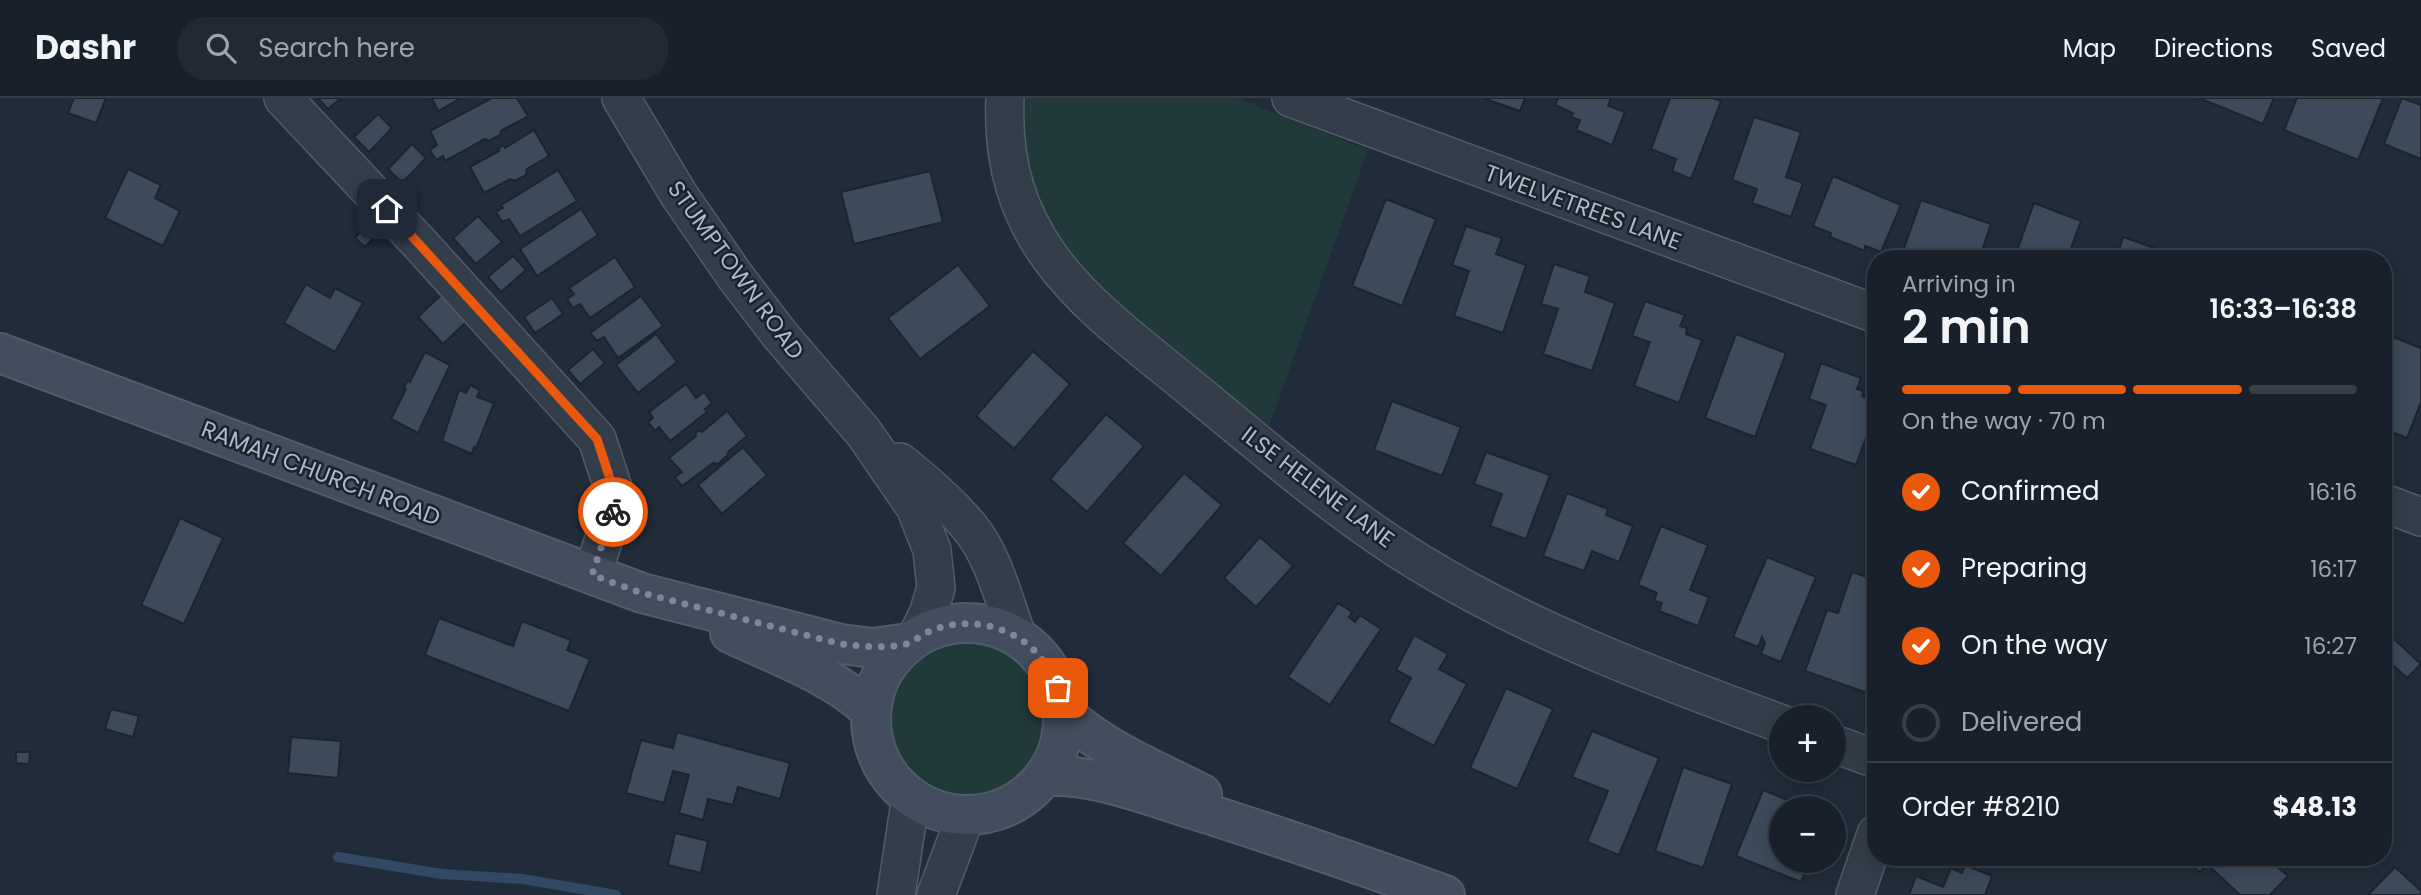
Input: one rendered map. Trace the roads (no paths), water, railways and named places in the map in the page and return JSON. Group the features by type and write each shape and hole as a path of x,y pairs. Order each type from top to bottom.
{"main road":[{"name":"RAMAH CHURCH ROAD","path":"0,353 642,593 834,682 870,710"},
{"name":"RAMAH CHURCH ROAD","path":"642,593 841,644 873,648 912,641"},
{"name":"RAMAH CHURCH ROAD","path":"962,623 991,626 1018,638 1042,659 1058,688 1065,714 1060,746 1046,776 1014,804 991,812 966,815 937,810 911,796 891,777 877,753 870,710 885,668 912,641 933,629 962,623"},
{"path":"1065,714 1085,733 1105,745 1291,840"},
{"path":"1046,776 1070,775 1091,780 1291,840 1445,895"}],"street":[{"path":"283,98 597,439 617,500 592,575"},
{"name":"STUMPTOWN ROAD","path":"621,98 679,195 735,276 780,335 864,433 915,507 932,550 936,588 928,614 912,641"},
{"name":"ILSE HELENE LANE","path":"1005,98 1003,133 1011,179 1028,224 1052,261 1088,302 1294,473 1360,524 1476,596 1623,665 1769,719"},
{"name":"TWELVETREES LANE","path":"1291,98 1867,311"},
{"name":"STUMPTOWN ROAD","path":"864,433 928,485 971,529 990,564 1018,638"},
{"path":"2392,506 2421,517"},
{"path":"1846,748 1867,756"},
{"path":"896,895 911,796"},
{"path":"936,895 966,815"},
{"path":"1855,895 1867,860"}],"waterway":[{"path":"338,857 442,874 523,879 616,895"}]}
